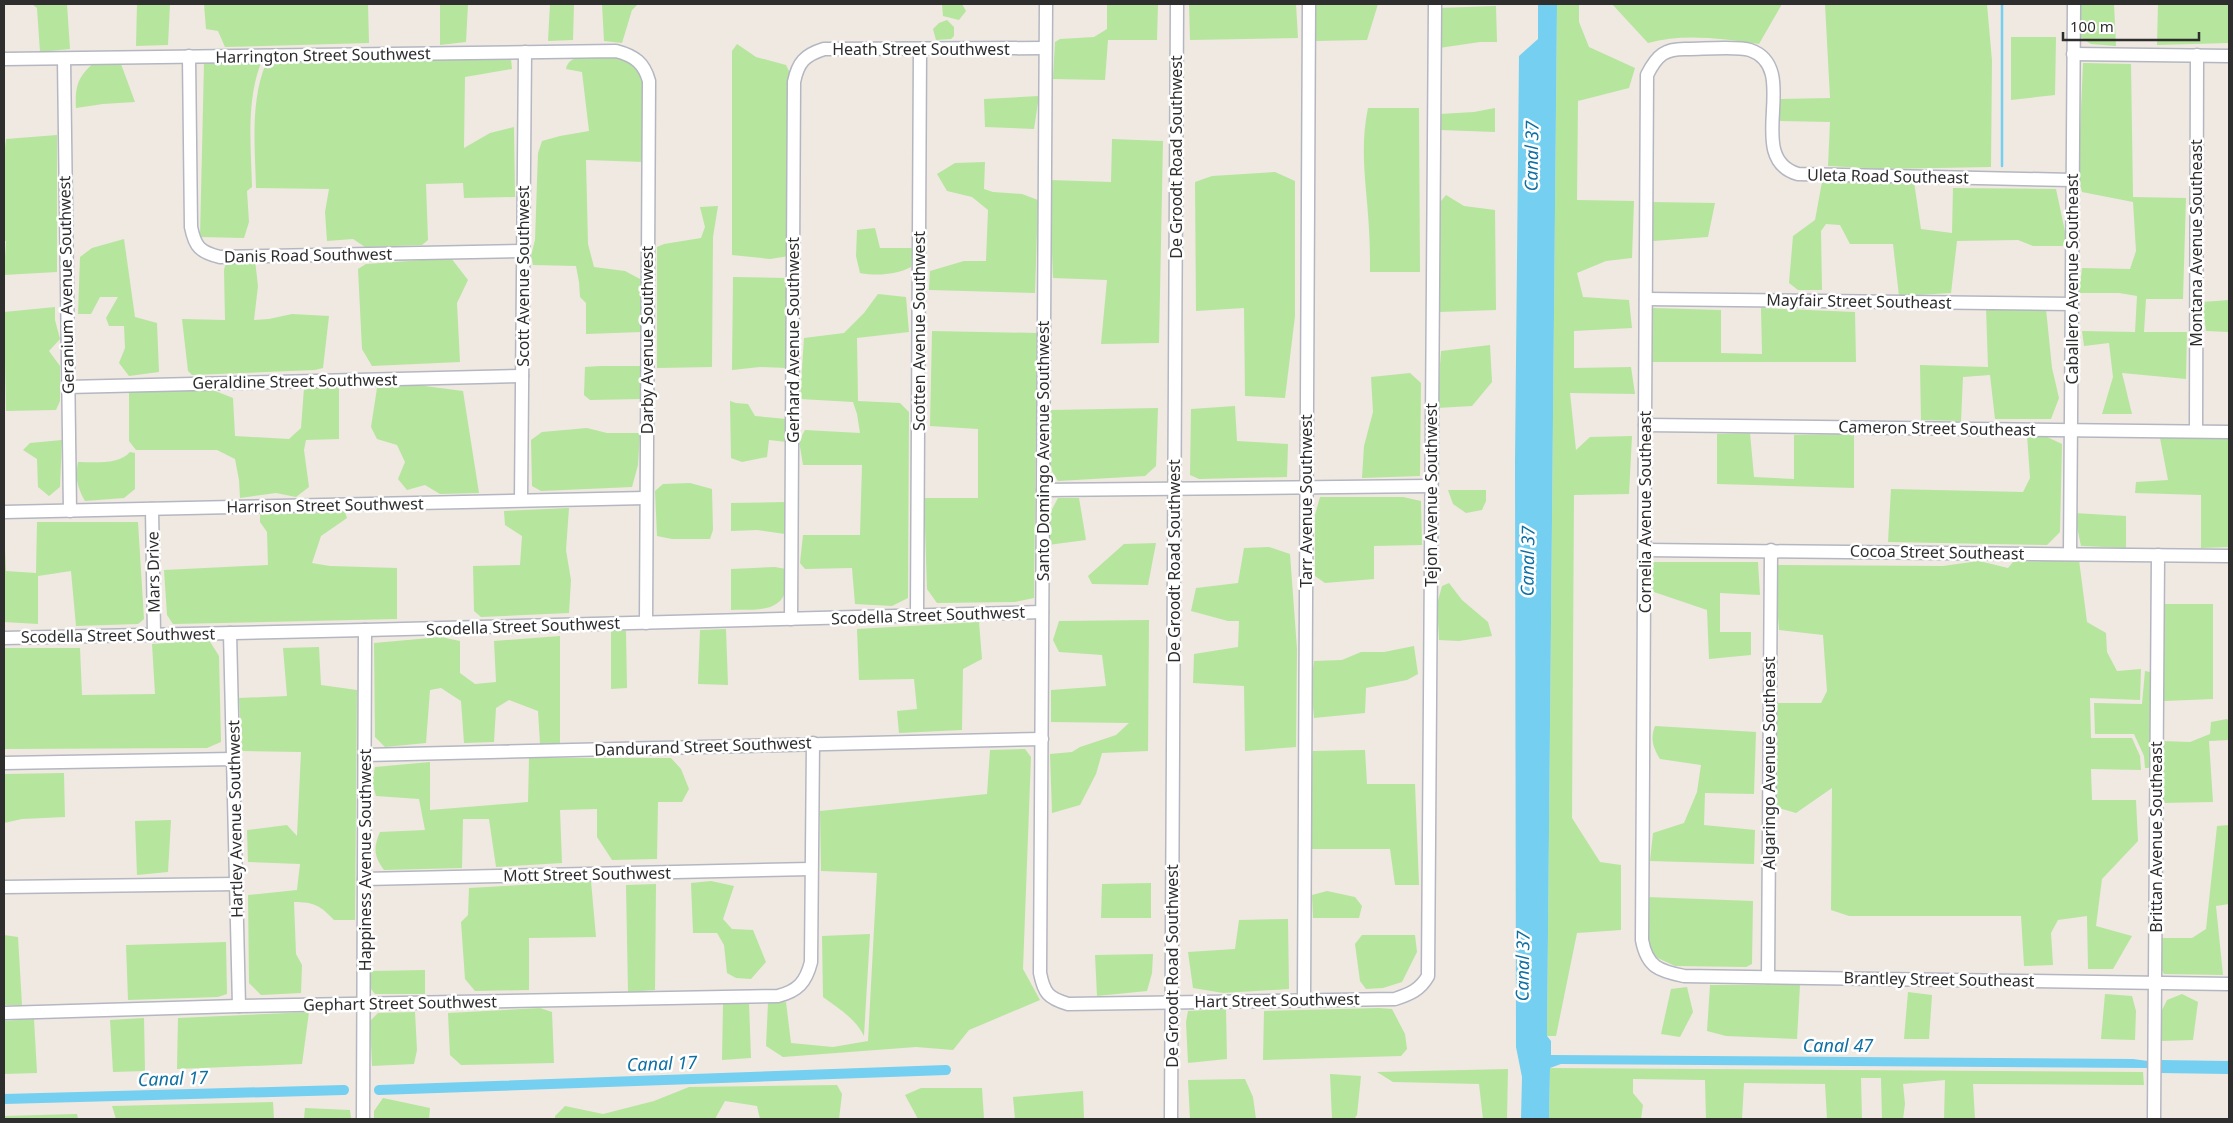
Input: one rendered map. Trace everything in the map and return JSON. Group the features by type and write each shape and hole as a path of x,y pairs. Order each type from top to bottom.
{"street":[{"name":"Santo Domingo Avenue Southwest","path":"1043,988 1040,973 1046,4"},
{"name":"De Groodt Road Southwest","path":"1171,1119 1177,4"},
{"name":"Tarr Avenue Southwest","path":"1304,999 1308,4"},
{"name":"Tejon Avenue Southwest","path":"1423,984 1428,976 1429,960 1435,4"},
{"name":"Caballero Avenue Southeast","path":"2070,554 2074,4"},
{"name":"Heath Street Southwest","path":"802,62 810,53 824,49 1045,48"},
{"name":"Scotten Avenue Southwest","path":"917,614 920,49"},
{"name":"Uleta Road Southeast","path":"1654,60 1665,52 1680,49 1749,50 1764,58 1771,69 1773,83 1772,144 1778,160 1789,172 1798,174 2072,180"},
{"name":"Scott Avenue Southwest","path":"521,500 525,52"},
{"name":"Harrington Street Southwest","path":"4,59 616,52 632,55 639,61"},
{"path":"2073,54 2229,56"},
{"name":"Montana Avenue Southeast","path":"2196,431 2197,55"},
{"name":"Danis Road Southwest","path":"189,56 191,227 194,240 204,253 220,257 523,251"},
{"name":"Geranium Avenue Southwest","path":"64,59 70,511"},
{"name":"Cornelia Avenue Southeast","path":"1651,963 1645,955 1642,940 1647,75 1654,60"},
{"name":"Darby Avenue Southwest","path":"639,61 646,69 649,81 646,623"},
{"name":"Gerhard Avenue Southwest","path":"791,620 794,82 797,70 802,62"},
{"name":"Mayfair Street Southeast","path":"1646,299 2072,304"},
{"name":"Geraldine Street Southwest","path":"67,387 522,376"},
{"name":"Cameron Street Southeast","path":"1646,425 2229,432"},
{"path":"1043,490 1431,486"},
{"name":"Harrison Street Southwest","path":"4,512 646,498"},
{"name":"Mars Drive","path":"152,509 154,634"},
{"name":"Cocoa Street Southeast","path":"1644,550 2229,556"},
{"name":"Algaringo Avenue Southeast","path":"1768,977 1771,550"},
{"name":"Brittan Avenue Southeast","path":"2154,1119 2158,555"},
{"name":"Scodella Street Southwest","path":"4,638 791,620 917,614 1042,612"},
{"name":"Happiness Avenue Southwest","path":"363,1119 365,1004 365,630"},
{"name":"Hartley Avenue Southwest","path":"230,633 239,1006"},
{"name":"Dandurand Street Southwest","path":"364,755 1042,739"},
{"path":"811,869 813,743"},
{"path":"4,763 234,759"},
{"name":"Mott Street Southwest","path":"364,879 811,869"},
{"name":"Gephart Street Southwest","path":"4,1013 239,1006 778,996 796,990 807,976 811,962 811,869"},
{"path":"4,887 237,884"},
{"name":"Brantley Street Southeast","path":"1651,963 1662,971 1684,976 2229,984"},
{"name":"Hart Street Southwest","path":"1043,988 1053,1000 1068,1004 1396,999 1414,992 1423,984"}],"green space":[{"path":"32,4 67,4 70,49 40,52 37,8"},
{"path":"137,4 170,4 168,45 136,46"},
{"path":"204,4 368,4 369,43 225,47 218,31 206,29"},
{"path":"440,4 468,4 466,42 440,45"},
{"path":"550,4 574,4 573,40 548,41"},
{"path":"602,4 638,4 632,10 622,43 604,41"},
{"path":"942,4 962,4 966,11 959,20 943,16"},
{"path":"1107,4 1158,4 1157,40 1108,40 1105,80 1053,79 1055,42 1060,39 1094,37 1107,29"},
{"path":"1189,4 1296,4 1298,38 1190,40"},
{"path":"1316,4 1378,4 1367,40 1315,41"},
{"path":"1557,4 1579,4 1579,22 1589,47 1635,68 1629,88 1578,101 1577,200 1634,201 1632,258 1606,261 1577,273 1583,297 1629,300 1632,328 1574,331 1574,368 1631,367 1635,394 1570,393 1576,450 1590,437 1632,436 1629,494 1574,495 1572,818 1600,862 1621,865 1621,930 1577,933 1556,1036 1547,1036"},
{"path":"1612,4 1782,4 1759,44 1689,38 1675,38 1648,43"},
{"path":"1825,4 1987,4 1992,61 1991,167 1883,169 1828,166 1830,122 1780,121 1780,99 1830,98"},
{"path":"2081,4 2114,4 2116,46 2091,44 2080,37"},
{"path":"2158,4 2229,4 2229,43 2157,45"},
{"path":"1496,6 1497,42 1480,42 1439,48 1438,8"},
{"path":"947,20 954,27 954,36 951,39 936,40 933,29 939,23"},
{"path":"2011,37 2056,37 2055,95 2011,100"},
{"path":"737,44 756,57 786,65 790,73 789,256 770,259 732,255 732,51"},
{"path":"598,54 630,60 643,80 645,162 586,160 588,244 594,267 625,271 642,280 642,332 586,334 586,303 580,297 576,266 533,265 531,256 535,240 538,153 542,141 589,131 582,72 566,69 568,64 574,59"},
{"path":"511,59 512,69 465,77 464,148 490,133 514,127 515,197 464,198 463,183 426,184 428,240 422,245 365,247 353,239 327,241 325,212 329,189 256,188 256,109 261,78 266,63"},
{"path":"96,61 121,64 135,102 76,108 76,93 81,76"},
{"path":"204,63 261,63 256,78 251,108 252,187 247,191 249,222 244,238 200,237"},
{"path":"2083,63 2131,64 2133,197 2186,198 2183,299 2146,299 2144,332 2187,332 2186,379 2122,373 2132,414 2102,414 2113,377 2109,343 2084,346 2082,331 2135,332 2137,296 2119,293 2079,293 2082,268 2130,269 2136,251 2133,202 2082,192 2078,178"},
{"path":"1039,96 1034,129 985,127 984,99"},
{"path":"1368,108 1419,108 1420,272 1370,272 1364,169 1364,139"},
{"path":"1495,108 1495,132 1440,130 1440,114 1474,112"},
{"path":"57,135 57,272 4,275 6,241 4,241 4,157 6,139"},
{"path":"1112,139 1163,141 1159,343 1101,344 1107,280 1053,278 1049,180 1111,182"},
{"path":"985,162 984,189 993,192 1022,194 1038,200 1035,293 929,290 930,271 964,261 986,261 988,210 972,197 947,191 937,174 955,163"},
{"path":"1275,172 1295,181 1295,316 1285,398 1245,396 1244,308 1196,311 1195,182 1212,176"},
{"path":"1822,182 1914,182 1921,229 1952,233 1953,188 2056,189 2066,236 2063,246 2033,246 2018,240 1957,241 1951,293 1899,296 1893,244 1850,244 1840,225 1826,224 1821,231 1822,290 1798,290 1789,283 1793,236 1815,220"},
{"path":"1446,195 1464,206 1495,210 1496,310 1439,312 1437,206"},
{"path":"1651,202 1715,203 1708,237 1653,241"},
{"path":"718,206 713,237 712,367 657,368 657,247 664,244 701,238 705,227 700,207"},
{"path":"875,228 880,248 913,248 911,267 899,272 886,274 860,273 856,256 857,230"},
{"path":"124,239 135,317 157,323 159,372 129,376 119,363 125,348 124,326 109,326 106,318 118,297 100,297 91,314 78,314 80,257 92,248"},
{"path":"451,258 468,280 457,303 460,362 372,366 362,349 358,269 366,264"},
{"path":"255,260 258,286 254,320 292,314 329,316 323,368 315,370 192,375 188,371 182,319 225,320 224,270 226,262"},
{"path":"733,277 786,278 787,368 760,367 732,370"},
{"path":"878,294 906,297 909,332 857,338 858,401 900,403 909,412 908,598 892,606 855,604 852,568 805,569 800,563 803,535 860,535 862,465 803,465 799,441 805,430 860,433 853,402 800,399 804,338 844,333 864,313"},
{"path":"2229,300 2229,332 2206,331 2202,302"},
{"path":"55,307 55,320 60,339 49,351 60,366 60,401 56,410 6,411 4,312"},
{"path":"1986,307 2046,309 2052,368 2059,398 2051,419 1995,419 1990,375 1963,377 1961,421 1921,420 1920,365 1988,367"},
{"path":"1652,308 1721,310 1721,353 1762,354 1761,308 1855,312 1856,362 1650,362"},
{"path":"932,331 1037,333 1034,598 1015,602 937,603 927,589 924,498 978,498 978,429 930,426"},
{"path":"1490,345 1492,382 1472,406 1437,408 1441,351"},
{"path":"642,366 641,399 590,400 584,395 585,367"},
{"path":"1410,373 1421,383 1420,476 1362,478 1364,446 1373,412 1371,377"},
{"path":"417,385 463,391 479,493 440,494 425,485 407,490 398,479 405,462 397,445 377,439 371,427 377,388"},
{"path":"304,388 339,388 339,439 306,440 304,450 309,487 296,497 276,493 240,498 235,459 217,450 136,450 129,441 129,392 210,389 233,398 235,436 289,439 301,428"},
{"path":"730,401 748,404 755,416 787,419 787,442 769,440 767,457 742,462 731,458"},
{"path":"1235,406 1237,441 1288,444 1287,477 1199,479 1190,475 1191,409"},
{"path":"1158,408 1156,466 1145,476 1058,481 1050,468 1051,410"},
{"path":"587,428 607,433 640,433 638,465 632,487 541,491 532,486 531,440 542,432"},
{"path":"1750,433 1754,477 1794,479 1794,435 1854,434 1854,488 1717,484 1717,434"},
{"path":"2027,435 2045,436 2062,444 2060,532 2047,545 1888,542 1891,489 2023,492 2030,478"},
{"path":"2160,438 2229,439 2229,547 2201,548 2201,495 2135,493 2136,482 2168,480"},
{"path":"62,440 60,487 49,496 38,487 37,459 23,450 30,443"},
{"path":"130,452 135,453 135,489 124,498 85,501 77,482 78,462 113,461"},
{"path":"690,483 712,489 713,530 710,539 672,539 657,536 655,491 663,484"},
{"path":"1448,490 1486,490 1486,501 1482,510 1466,513 1453,504"},
{"path":"1320,497 1403,497 1421,501 1422,545 1374,546 1374,579 1325,583 1315,576 1315,515"},
{"path":"1058,498 1079,498 1086,540 1048,545 1048,517"},
{"path":"786,502 785,534 757,530 731,531 731,503"},
{"path":"569,508 566,550 571,580 569,613 481,617 474,611 473,566 520,565 522,536 505,525 504,511"},
{"path":"345,512 347,518 321,536 312,563 330,566 397,568 397,619 173,624 167,615 164,570 268,565 267,532 260,522 260,514"},
{"path":"2074,513 2126,516 2126,548 2081,546"},
{"path":"37,522 138,522 144,619 138,624 76,626 71,571 38,576 38,624 4,622 4,526 6,571 36,573"},
{"path":"1156,543 1148,585 1092,584 1088,576 1124,544"},
{"path":"1269,547 1290,554 1297,649 1296,747 1245,751 1244,686 1193,683 1194,654 1238,647 1239,621 1228,621 1191,611 1196,588 1238,583 1244,548"},
{"path":"2079,560 2087,622 2106,633 2107,652 2117,671 2141,669 2140,700 2090,698 2091,738 2132,738 2140,756 2141,770 2091,769 2092,800 2136,800 2138,841 2102,879 2096,926 2132,936 2113,969 2088,969 2087,916 2058,920 2051,933 2053,965 2024,966 2021,916 1849,916 1831,910 1832,788 1796,813 1775,807 1776,703 1821,703 1827,691 1823,635 1779,630 1775,579 1778,565 1943,566 1979,561 2008,568 2013,562"},
{"path":"1651,562 1758,562 1760,595 1720,593 1720,632 1751,632 1751,655 1709,659 1707,610 1651,591"},
{"path":"775,567 786,569 786,589 778,603 756,610 731,610 731,569"},
{"path":"1449,583 1462,600 1488,622 1492,636 1459,641 1439,640 1437,604 1442,586"},
{"path":"2163,604 2213,604 2213,699 2164,701"},
{"path":"1149,620 1148,751 1102,753 1096,774 1080,805 1052,813 1050,754 1072,752 1080,747 1116,735 1129,723 1051,722 1051,690 1106,686 1102,655 1059,652 1053,640 1059,621"},
{"path":"979,622 982,659 963,669 962,730 899,733 897,711 917,709 914,679 859,680 857,629"},
{"path":"726,629 728,685 698,684 700,630"},
{"path":"611,631 626,631 627,688 611,689"},
{"path":"560,636 560,743 540,744 538,711 509,700 496,708 494,742 464,743 461,701 441,688 430,690 426,743 385,747 375,737 374,643 441,637 460,641 460,673 475,684 496,682 494,641"},
{"path":"209,640 219,656 221,742 207,748 4,749 4,648 80,648 82,695 155,694 152,644"},
{"path":"1414,646 1418,674 1407,680 1366,688 1365,713 1314,718 1311,685 1314,661 1342,660 1361,652 1384,652"},
{"path":"319,647 321,685 357,690 355,920 334,920 317,906 294,902 296,954 302,965 301,993 261,995 249,983 248,895 297,890 300,864 248,862 247,830 287,825 297,836 301,752 242,751 239,698 287,696 283,648"},
{"path":"2145,671 2150,672 2150,768 2145,768 2144,756 2134,734 2095,734 2094,703 2142,704"},
{"path":"2227,719 2229,721 2229,740 2209,741 2213,802 2162,803 2162,741 2190,742 2210,734 2211,722"},
{"path":"1655,726 1756,732 1754,794 1705,793 1704,825 1755,830 1754,864 1650,861 1653,833 1684,823 1697,792 1701,765 1660,759 1653,743"},
{"path":"1025,749 1031,757 1023,969 1040,1000 969,1030 953,1050 916,1047 783,1057 766,1046 768,1003 786,1002 791,1043 833,1047 868,1041 877,873 821,871 820,811 987,794 990,750"},
{"path":"1365,750 1367,784 1415,784 1419,885 1395,885 1390,849 1311,849 1309,782 1313,751"},
{"path":"529,758 671,758 681,769 689,789 682,802 658,802 657,859 612,860 597,837 597,809 560,810 562,863 496,867 489,819 463,819 462,868 384,870 376,856 376,843 380,832 425,830 419,799 376,796 372,782 375,767 430,762 430,810 528,802"},
{"path":"64,773 65,817 22,819 4,823 4,774"},
{"path":"171,820 168,872 137,875 135,821"},
{"path":"2229,825 2229,904 2216,906 2223,975 2164,974 2161,968 2159,938 2192,938 2206,929 2217,826"},
{"path":"591,881 596,937 529,938 529,990 475,991 465,979 461,922 468,915 469,888"},
{"path":"711,881 734,886 723,919 732,929 753,930 766,962 751,979 736,978 727,973 724,945 717,933 693,933 691,883"},
{"path":"1151,883 1151,918 1101,918 1102,884"},
{"path":"656,884 655,990 628,992 626,885"},
{"path":"1327,891 1355,897 1362,906 1359,918 1313,918 1312,895"},
{"path":"1647,897 1753,901 1752,964 1746,967 1675,966 1651,955 1648,940"},
{"path":"1288,919 1289,989 1223,993 1193,988 1188,952 1235,949 1239,920"},
{"path":"870,934 864,1036 851,1019 823,997 822,936"},
{"path":"4,935 18,937 22,1005 4,1005"},
{"path":"1362,935 1415,935 1417,952 1402,982 1383,988 1366,989 1360,981 1355,944"},
{"path":"226,942 227,994 218,997 128,1000 126,945"},
{"path":"1153,954 1152,973 1147,991 1097,996 1095,955"},
{"path":"425,970 425,994 375,994 371,989 371,971"},
{"path":"1710,985 1800,985 1797,1039 1726,1036 1707,1031"},
{"path":"1687,987 1693,1012 1680,1037 1661,1034 1671,989"},
{"path":"1908,992 1932,995 1929,1039 1904,1039"},
{"path":"2105,994 2132,996 2136,1011 2135,1040 2101,1039"},
{"path":"2182,994 2198,1002 2193,1040 2161,1041 2161,1012 2167,1000"},
{"path":"749,1003 751,1058 722,1060 723,1004"},
{"path":"540,1008 552,1012 554,1063 461,1065 450,1055 448,1013"},
{"path":"1226,1009 1227,1059 1188,1063 1186,1022 1188,1011"},
{"path":"1392,1009 1405,1034 1407,1049 1401,1056 1263,1060 1264,1011"},
{"path":"309,1012 302,1064 177,1069 178,1018"},
{"path":"415,1012 417,1050 414,1064 372,1066 370,1021 378,1013"},
{"path":"144,1018 145,1071 113,1072 110,1020"},
{"path":"34,1019 37,1073 4,1074 4,1021"},
{"path":"1550,1068 2143,1072 2144,1085 1973,1084 1975,1119 1944,1119 1945,1080 1903,1084 1905,1104 1903,1119 1882,1119 1881,1078 1861,1078 1862,1119 1827,1119 1825,1084 1744,1083 1742,1119 1706,1119 1705,1080 1633,1079 1633,1093 1643,1105 1641,1119 1549,1119"},
{"path":"1508,1069 1507,1119 1483,1119 1479,1084 1393,1082 1377,1072"},
{"path":"1330,1074 1361,1076 1357,1115 1354,1119 1332,1119"},
{"path":"1245,1079 1253,1097 1256,1119 1190,1119 1188,1080"},
{"path":"837,1085 842,1094 839,1119 760,1119 757,1106 725,1101 715,1119 555,1119 555,1116 565,1106 603,1114 654,1101 689,1087"},
{"path":"921,1088 982,1088 984,1119 918,1119 905,1095"},
{"path":"1083,1091 1084,1119 1015,1119 1013,1097"},
{"path":"383,1098 430,1108 429,1119 374,1119 374,1111"},
{"path":"273,1102 274,1119 116,1119 112,1106"},
{"path":"305,1108 350,1110 351,1119 304,1119"},
{"path":"77,1114 78,1119 4,1119 4,1116"}],"water":[{"name":"Canal 37","path":"1538,4 1557,4 1547,1036 1551,1041 1551,1055 2133,1059 2148,1061 2148,1068 1561,1064 1550,1068 1549,1119 1521,1119 1522,1077 1516,1047 1515,463 1519,56 1538,39"},
{"path":"2159,1060 2229,1061 2229,1074 2159,1073"}],"waterway":[{"path":"2002,4 2002,166"},
{"name":"Canal 17","path":"379,1090 946,1070"},
{"name":"Canal 17","path":"4,1099 344,1090"}],"water label":[{"name":"Canal 47","path":"1838,1046"}]}
